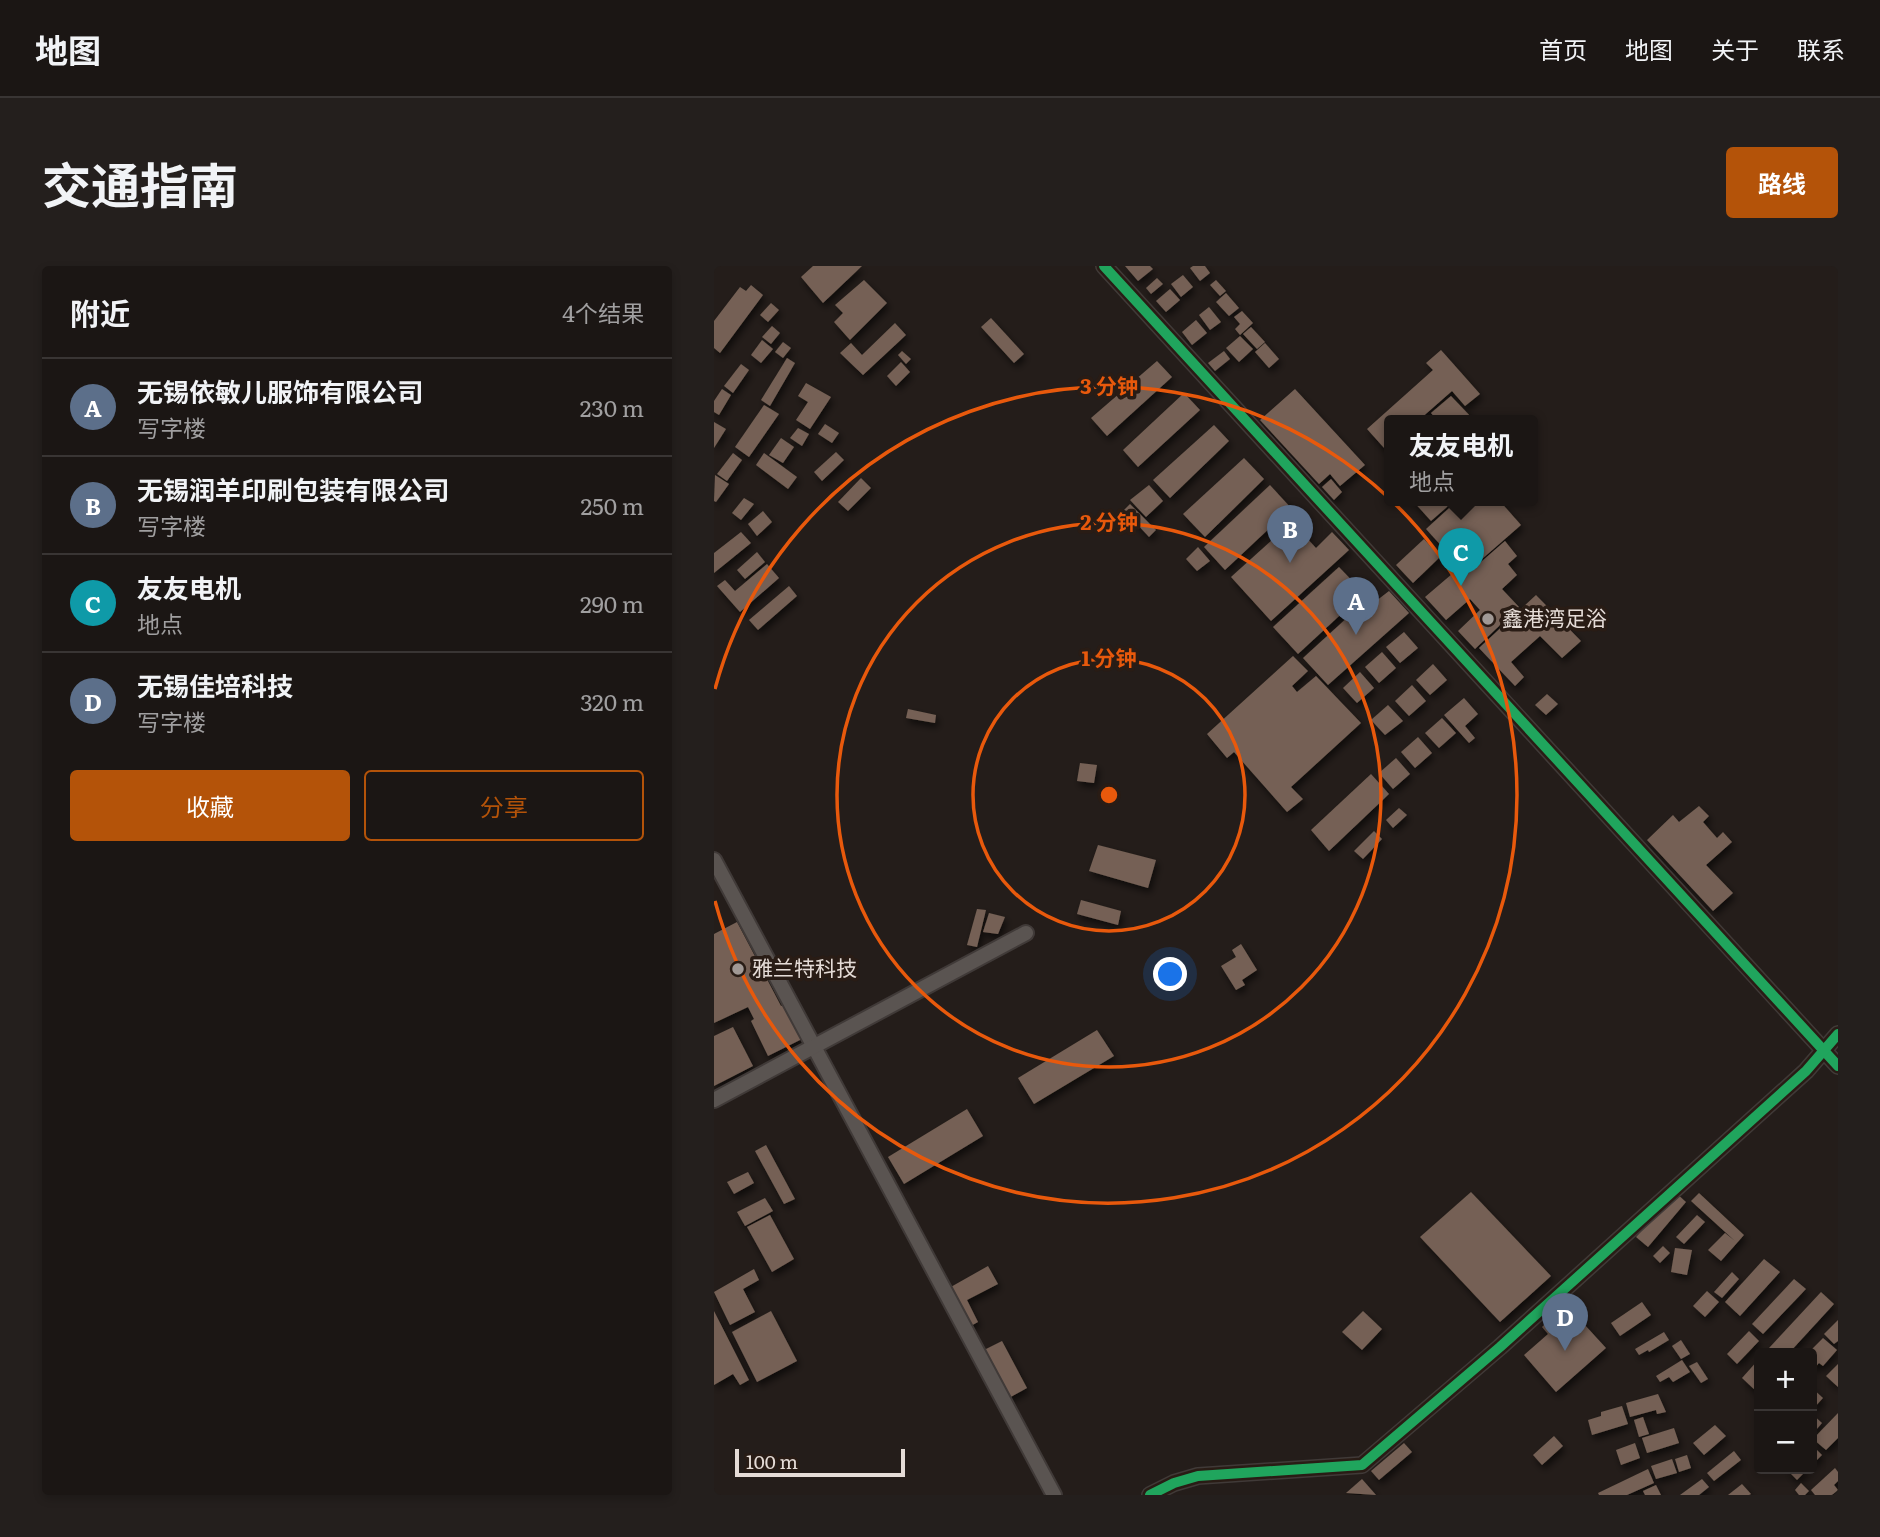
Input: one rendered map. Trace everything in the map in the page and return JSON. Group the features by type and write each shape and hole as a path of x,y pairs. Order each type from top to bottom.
{"street":[{"path":"1104,266 1838,1066"},
{"path":"714,860 1054,1495"},
{"path":"714,1100 1027,933"},
{"path":"1150,1495 1174,1483 1198,1476 1362,1465 1510,1338 1806,1071 1838,1034"}],"building":[{"path":"813,266 862,266 823,303 801,277"},
{"path":"1125,266 1150,266 1153,269 1138,281"},
{"path":"1205,266 1210,273 1200,281 1190,268"},
{"path":"1183,275 1193,287 1181,297 1171,284"},
{"path":"1157,278 1163,284 1151,294 1146,288"},
{"path":"864,280 887,303 850,340 834,322 843,313 835,305"},
{"path":"1216,280 1226,291 1220,296 1210,285"},
{"path":"751,285 763,295 720,353 714,348 714,321 740,287 746,291"},
{"path":"1170,289 1180,300 1166,312 1156,301"},
{"path":"1226,293 1239,308 1229,316 1216,302"},
{"path":"771,303 779,310 768,322 760,315"},
{"path":"1209,307 1221,322 1210,330 1199,315"},
{"path":"1242,311 1253,323 1240,335 1235,329 1240,324 1234,317"},
{"path":"991,318 1024,354 1014,363 981,327"},
{"path":"1196,320 1207,333 1192,345 1182,332"},
{"path":"895,323 906,335 863,375 840,353 851,343 862,355"},
{"path":"772,326 780,333 771,344 762,337"},
{"path":"1251,327 1265,342 1257,349 1243,334"},
{"path":"1240,336 1253,349 1239,362 1226,348"},
{"path":"762,340 773,349 761,363 751,355"},
{"path":"783,342 791,348 783,358 775,352"},
{"path":"1265,343 1279,359 1269,368 1255,352"},
{"path":"1441,350 1480,394 1465,406 1452,391 1425,415 1384,415 1384,448 1367,429 1433,370 1426,363"},
{"path":"902,351 911,359 906,364 898,355"},
{"path":"1224,351 1230,359 1215,371 1208,363"},
{"path":"787,358 795,363 770,406 761,400"},
{"path":"1157,361 1172,377 1107,436 1091,418"},
{"path":"901,362 910,372 896,386 887,376"},
{"path":"741,364 749,370 733,393 724,386"},
{"path":"806,383 831,397 810,429 796,420 808,402 798,396"},
{"path":"722,389 731,395 719,415 714,412 714,401"},
{"path":"1295,389 1365,465 1340,486 1330,474 1319,484 1260,420"},
{"path":"1184,393 1200,410 1138,467 1123,450"},
{"path":"1451,396 1469,415 1433,415 1431,413"},
{"path":"764,405 779,414 749,457 735,447"},
{"path":"714,422 726,429 714,448"},
{"path":"825,424 839,433 832,443 818,434"},
{"path":"1214,425 1229,441 1170,498 1153,480"},
{"path":"798,428 809,434 802,446 790,438"},
{"path":"781,438 794,447 783,463 769,455"},
{"path":"836,452 844,460 822,481 814,472"},
{"path":"733,453 742,460 727,481 717,474"},
{"path":"764,453 797,477 788,489 756,465"},
{"path":"1244,458 1264,479 1205,537 1183,514"},
{"path":"715,475 729,484 716,502 714,501"},
{"path":"861,478 871,488 848,511 838,502"},
{"path":"1331,479 1342,492 1334,500 1322,487"},
{"path":"1149,485 1163,501 1146,517 1130,500"},
{"path":"1270,485 1291,508 1225,570 1204,547"},
{"path":"744,498 754,504 741,520 732,513"},
{"path":"1130,504 1156,530 1149,537 1124,510"},
{"path":"1417,506 1448,506 1431,521"},
{"path":"1451,506 1504,506 1521,525 1466,573 1426,529"},
{"path":"763,511 772,522 757,536 748,524"},
{"path":"1292,522 1316,548 1332,532 1349,550 1271,621 1231,577"},
{"path":"741,532 751,543 714,573 714,553"},
{"path":"1424,539 1440,557 1413,583 1396,565"},
{"path":"1505,541 1517,556 1508,564 1517,575 1502,589 1519,607 1475,649 1458,631 1480,610 1470,599 1446,620 1425,597 1459,568 1466,575"},
{"path":"1198,547 1210,561 1197,571 1186,559"},
{"path":"757,552 765,562 745,579 737,570"},
{"path":"767,564 779,578 740,612 717,586 725,580 735,591"},
{"path":"1339,567 1364,593 1298,654 1273,627"},
{"path":"789,586 797,596 758,630 749,620"},
{"path":"1389,591 1409,613 1328,685 1303,658 1372,595 1376,601"},
{"path":"1536,595 1581,641 1562,658 1540,636 1511,662 1524,677 1515,686 1479,648"},
{"path":"1404,632 1418,648 1400,663 1386,647"},
{"path":"1382,652 1396,668 1379,683 1365,667"},
{"path":"1293,656 1308,671 1292,686 1297,692 1316,676 1361,723 1291,787 1303,799 1287,812 1234,752 1227,758 1207,734"},
{"path":"1433,664 1447,680 1430,695 1416,680"},
{"path":"1360,672 1374,688 1357,703 1343,688"},
{"path":"1412,685 1426,701 1409,716 1395,701"},
{"path":"1547,694 1558,704 1546,715 1535,705"},
{"path":"1464,698 1478,714 1465,726 1475,738 1469,743 1444,715"},
{"path":"1388,705 1403,721 1385,735 1371,720"},
{"path":"908,709 936,715 935,723 906,718"},
{"path":"1442,718 1456,733 1439,748 1425,733"},
{"path":"1418,737 1432,753 1415,768 1401,752"},
{"path":"1396,758 1410,774 1393,789 1379,773"},
{"path":"1080,763 1097,765 1094,783 1077,781"},
{"path":"1371,774 1389,794 1329,851 1311,830"},
{"path":"1699,806 1709,816 1703,822 1717,838 1723,832 1732,842 1706,865 1733,893 1713,911 1647,840 1673,815 1679,822"},
{"path":"1399,808 1407,815 1393,828 1386,820"},
{"path":"1374,831 1382,839 1363,859 1354,851"},
{"path":"1098,845 1156,860 1148,888 1089,871"},
{"path":"1081,900 1121,911 1118,925 1077,914"},
{"path":"977,909 986,910 977,947 967,945"},
{"path":"989,913 1005,917 998,934 983,932"},
{"name":"雅兰特科技","path":"737,922 781,1006 784,1005 802,1039 768,1056 751,1021 754,1019 748,1007 714,1023 714,934"},
{"path":"1241,944 1257,970 1242,980 1245,985 1236,990 1221,966 1236,957 1232,950"},
{"path":"733,1027 753,1066 714,1086 714,1036"},
{"path":"1097,1030 1114,1056 1034,1104 1018,1078"},
{"path":"967,1109 983,1136 904,1184 888,1157"},
{"path":"766,1145 795,1199 784,1204 755,1151"},
{"path":"748,1172 754,1183 734,1194 727,1182"},
{"path":"1471,1192 1551,1276 1500,1322 1420,1237"},
{"path":"1676,1193 1686,1202 1648,1247 1636,1237"},
{"path":"1699,1193 1744,1235 1721,1261 1708,1250 1725,1233 1735,1241 1691,1201"},
{"path":"765,1198 773,1211 745,1226 737,1212"},
{"path":"770,1215 794,1259 772,1272 747,1227"},
{"path":"1697,1215 1705,1222 1684,1244 1676,1237"},
{"path":"1663,1246 1670,1253 1660,1263 1653,1256"},
{"path":"1675,1248 1692,1250 1687,1275 1671,1272"},
{"path":"1764,1259 1780,1272 1740,1316 1725,1302"},
{"path":"988,1266 998,1284 967,1300 978,1322 969,1327 949,1288"},
{"path":"754,1269 759,1280 743,1289 755,1312 730,1325 714,1292"},
{"path":"1732,1272 1739,1279 1722,1298 1714,1292"},
{"path":"1794,1279 1806,1289 1763,1334 1752,1324"},
{"path":"1707,1291 1719,1302 1705,1317 1693,1306"},
{"path":"1821,1292 1834,1304 1794,1348 1769,1348"},
{"path":"1642,1302 1651,1315 1620,1336 1611,1323"},
{"path":"714,1311 749,1380 740,1385 733,1374 714,1385"},
{"path":"771,1311 797,1361 757,1382 732,1332"},
{"path":"1363,1311 1382,1329 1362,1350 1342,1332"},
{"path":"1573,1312 1606,1348 1556,1392 1524,1355 1548,1334 1542,1327 1550,1319 1557,1326"},
{"path":"1838,1320 1838,1341 1834,1344 1824,1334"},
{"path":"1749,1331 1759,1341 1737,1364 1727,1354"},
{"path":"1664,1332 1669,1340 1639,1355 1635,1349"},
{"path":"1823,1338 1837,1350 1823,1366 1819,1363 1817,1365 1817,1348 1813,1348"},
{"path":"1681,1340 1690,1354 1681,1359 1672,1346"},
{"path":"1002,1341 1027,1388 1007,1399 982,1351"},
{"path":"1682,1360 1690,1372 1673,1382 1669,1377 1660,1382 1656,1376"},
{"path":"1697,1362 1708,1379 1701,1383 1689,1366"},
{"path":"1838,1364 1838,1387 1826,1376"},
{"path":"1754,1365 1754,1389 1742,1378"},
{"path":"1817,1393 1823,1398 1817,1405"},
{"path":"1658,1394 1666,1412 1657,1414 1656,1410 1630,1417 1626,1403"},
{"path":"1622,1406 1628,1424 1592,1435 1588,1420 1601,1416 1601,1412"},
{"path":"1838,1413 1838,1438 1826,1450 1817,1442 1817,1435"},
{"path":"1643,1417 1649,1434 1639,1437 1634,1420"},
{"path":"1715,1425 1726,1436 1704,1455 1693,1443"},
{"path":"1674,1428 1679,1443 1647,1453 1642,1438"},
{"path":"1554,1436 1563,1446 1542,1465 1533,1455"},
{"path":"1404,1443 1412,1452 1379,1480 1371,1471"},
{"path":"1635,1443 1640,1458 1621,1465 1616,1450"},
{"path":"1734,1451 1741,1460 1714,1481 1707,1473"},
{"path":"1687,1455 1691,1468 1679,1472 1675,1459"},
{"path":"1672,1459 1677,1473 1656,1479 1651,1466"},
{"path":"1835,1468 1838,1481 1834,1485 1838,1490 1832,1495 1815,1495 1811,1490"},
{"path":"1648,1469 1654,1483 1627,1495 1599,1495 1598,1493"},
{"path":"1791,1474 1803,1474 1797,1480"},
{"path":"1362,1479 1376,1495 1346,1493"},
{"path":"1702,1479 1709,1487 1699,1495 1680,1495"},
{"path":"1801,1483 1809,1491 1805,1495 1799,1495 1795,1490"},
{"path":"1742,1484 1751,1494 1728,1495"},
{"path":"1656,1485 1661,1495 1645,1495 1643,1491"}],"cycle path":[{"path":"1104,266 1838,1066"},
{"path":"1150,1495 1174,1483 1198,1476 1362,1465 1500,1347 1806,1071 1838,1034"}],"place":[{"name":"无锡润羊印刷包装有限公司","path":"1290,563"},
{"name":"友友电机","path":"1461,586"},
{"name":"鑫港湾足浴","path":"1488,619"},
{"name":"无锡依敏儿服饰有限公司","path":"1356,635"},
{"name":"雅兰特科技","path":"738,969"},
{"name":"无锡佳培科技","path":"1565,1351"}]}
